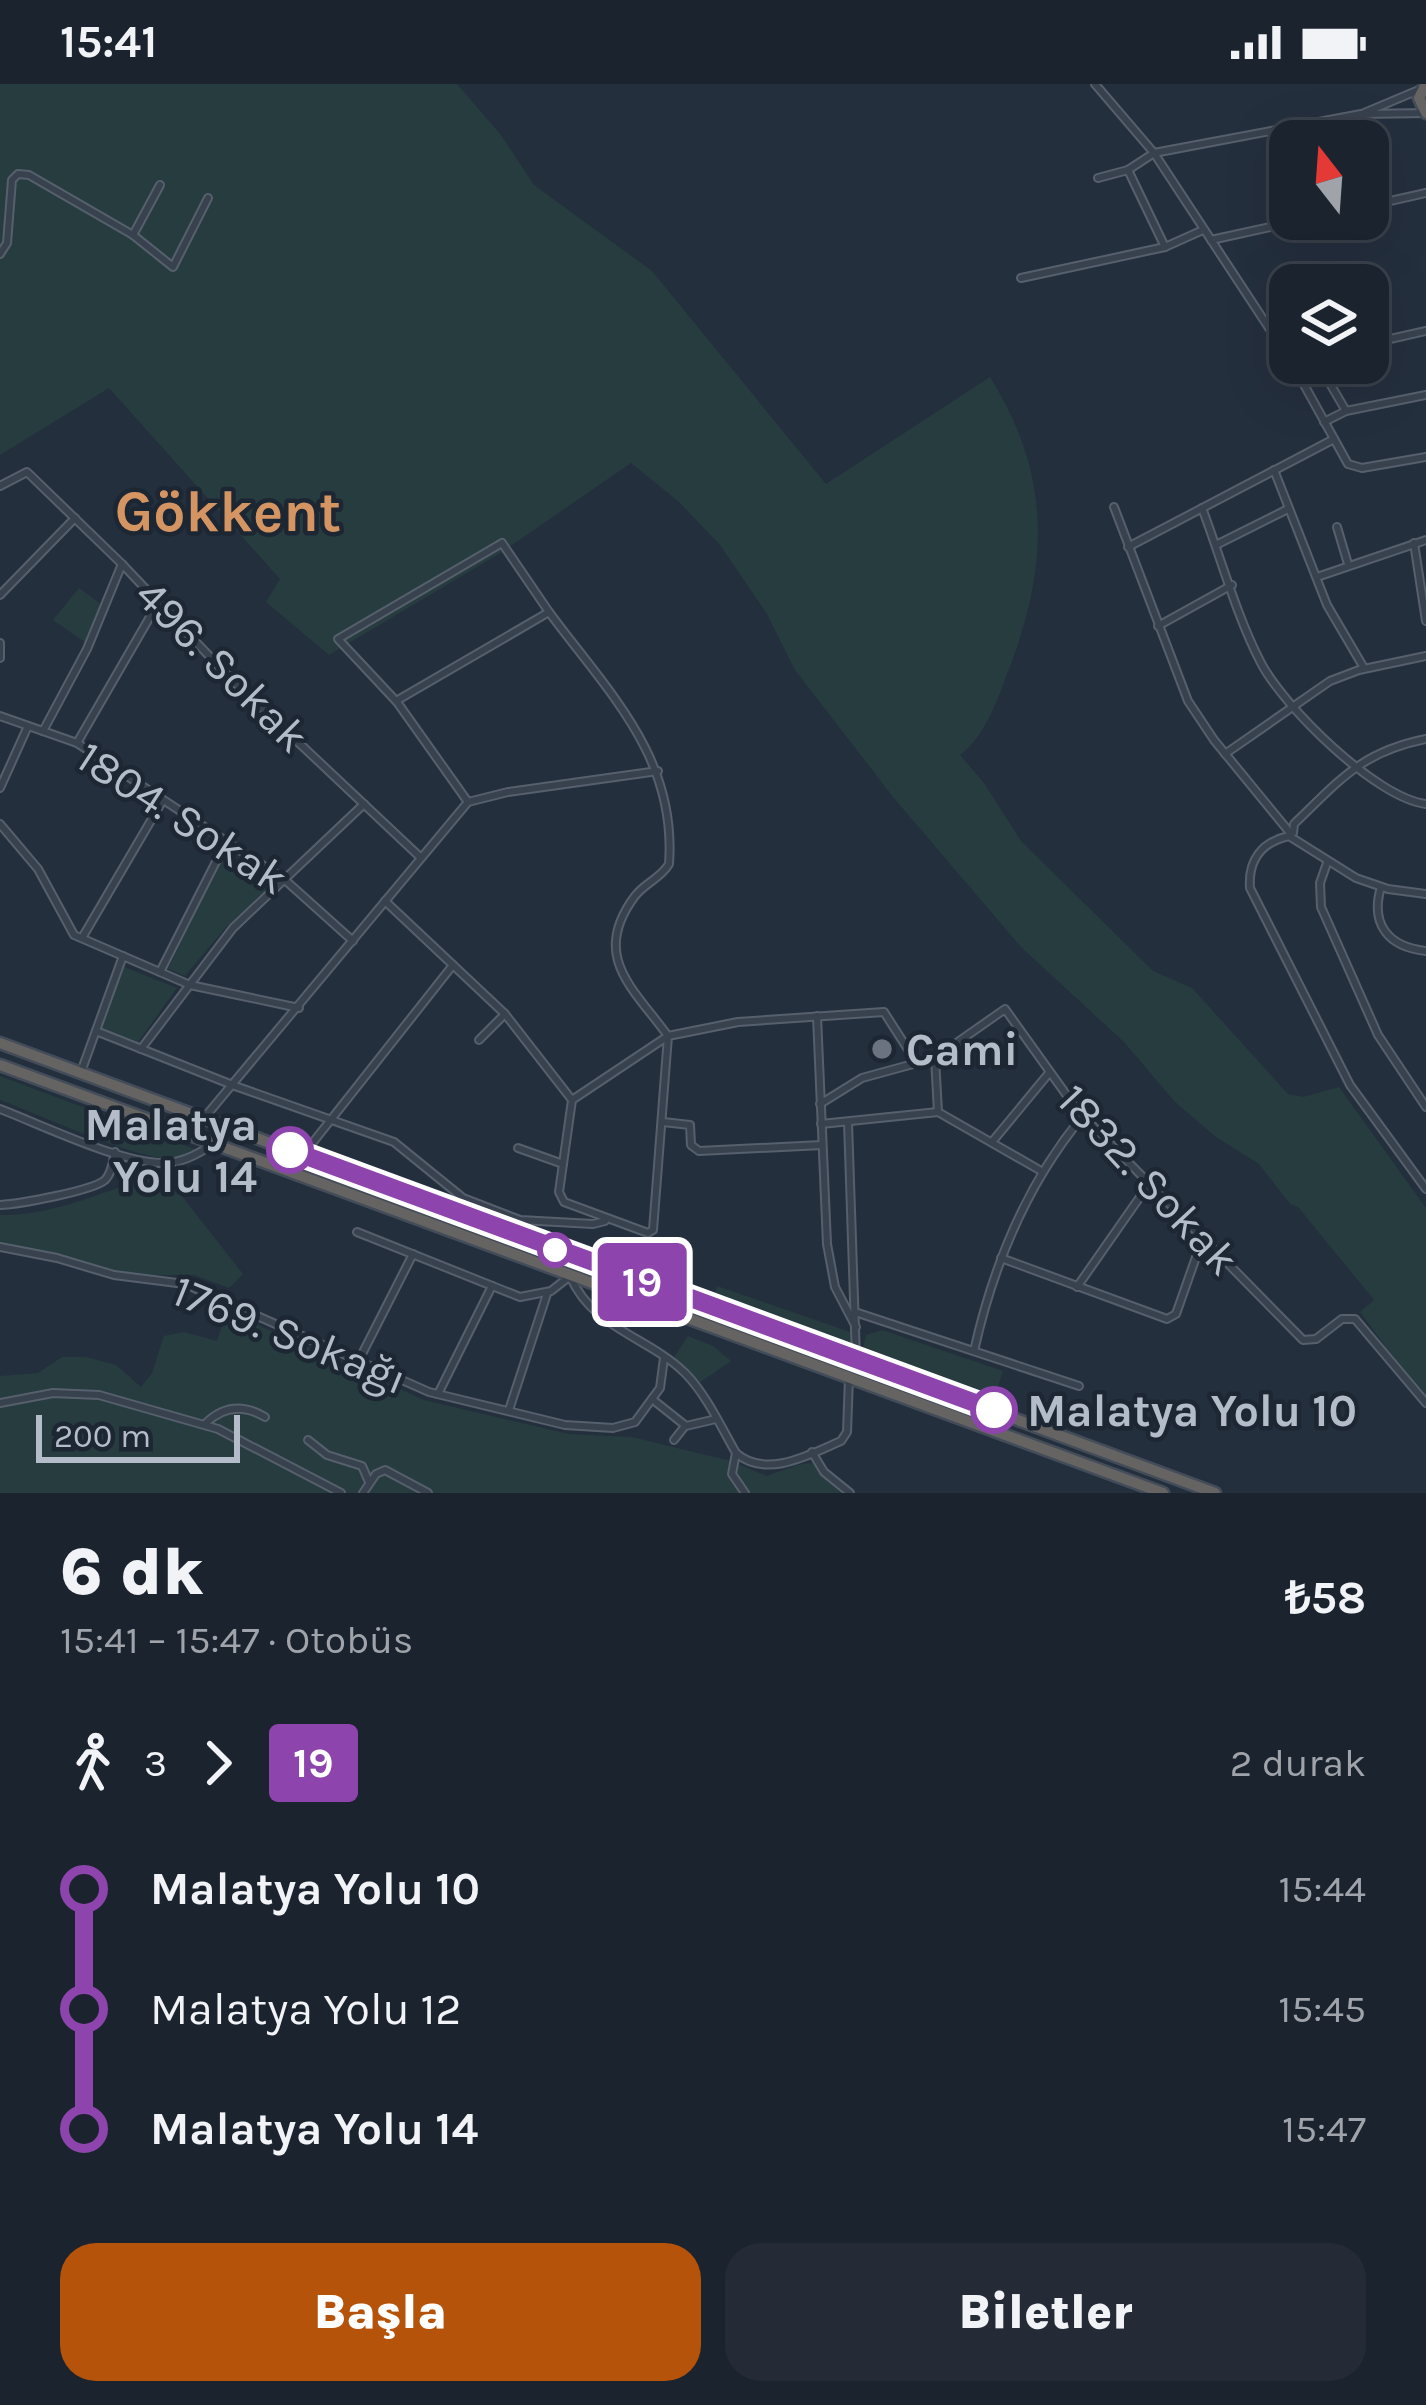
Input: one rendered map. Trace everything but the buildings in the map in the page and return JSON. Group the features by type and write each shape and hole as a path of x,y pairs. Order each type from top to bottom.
{"highway":[{"path":"1423,86 1419,102 1426,113"},
{"path":"0,1042 1215,1493"},
{"path":"0,1065 1163,1493"}],"street":[{"path":"1095,84 1154,153 1269,328"},
{"path":"1360,115 1423,86"},
{"path":"1098,178 1128,170 1154,153 1360,115 1426,113"},
{"path":"1128,170 1165,247"},
{"path":"0,254 8,239 12,180 21,173 133,235 173,267 208,198"},
{"path":"133,235 160,185"},
{"path":"1389,201 1426,193"},
{"path":"1210,240 1269,227"},
{"path":"1021,278 1165,247 1204,230"},
{"path":"1389,339 1426,331"},
{"path":"1303,384 1346,462 1355,467 1426,457"},
{"path":"1330,384 1346,411"},
{"path":"1324,422 1346,411 1426,395"},
{"path":"1128,547 1334,439"},
{"path":"1274,470 1344,638 1364,669"},
{"name":"496. Sokak","path":"0,486 26,472 230,678 420,857"},
{"path":"1114,507 1189,701 1225,754 1293,837 1328,862 1382,887 1426,894"},
{"path":"1202,508 1261,663 1294,705 1355,766 1384,789 1426,804"},
{"path":"1216,545 1289,508"},
{"path":"0,595 75,518"},
{"path":"1337,527 1348,565"},
{"path":"1317,577 1426,541"},
{"path":"385,901 505,1014 572,1100 559,1192 569,1206 648,1233 655,1228 668,1036 617,966 614,954 630,903 669,864 658,771 645,744 502,543 338,639 396,701 468,802"},
{"path":"1414,543 1426,621"},
{"path":"43,731 87,649 122,564"},
{"path":"1158,626 1232,585"},
{"path":"77,743 158,603"},
{"path":"396,701 549,612"},
{"path":"0,643 0,658"},
{"path":"1225,754 1320,686 1364,669 1426,656"},
{"name":"1804. Sokak","path":"0,716 77,743 285,880 353,941"},
{"path":"0,788 28,726"},
{"path":"1293,837 1294,824 1355,766 1380,752 1426,739"},
{"path":"202,1120 468,802 658,771"},
{"path":"82,938 163,800"},
{"path":"141,1049 232,928 364,804"},
{"path":"0,824 38,869 74,935 190,985 299,1008"},
{"path":"1293,837 1278,838 1259,852 1251,865 1250,888 1351,1085 1426,1189"},
{"path":"160,972 226,842"},
{"path":"1328,862 1320,883 1321,907 1378,1035 1426,1107"},
{"path":"1382,887 1376,908 1382,930 1402,946 1426,951"},
{"path":"81,1072 123,956"},
{"path":"303,1155 454,964"},
{"name":"1832. Sokak","path":"934,1058 1005,1009 1083,1116 1303,1340 1316,1340 1342,1319 1355,1319 1426,1403"},
{"path":"572,1100 668,1036 738,1022 884,1012 917,1062"},
{"path":"479,1040 505,1014"},
{"path":"817,1016 831,1273 856,1327"},
{"path":"96,1031 394,1142 463,1198 520,1220 593,1224 609,1220"},
{"path":"820,1104 862,1078 934,1058 938,1112"},
{"path":"992,1142 1049,1073"},
{"path":"1,1112 158,1163 194,1156 212,1143"},
{"path":"821,1124 938,1112 1042,1172"},
{"path":"974,1351 1001,1258 1042,1172 1083,1116"},
{"path":"848,1121 856,1358"},
{"path":"663,1122 690,1125 691,1145 699,1151 822,1145"},
{"path":"518,1148 563,1164"},
{"path":"0,1205 33,1202 100,1183 109,1174 115,1152"},
{"path":"1077,1287 1149,1184"},
{"path":"357,1232 520,1297 548,1292 570,1276 580,1296 604,1321 688,1375 736,1453 749,1464 763,1467 838,1443 846,1435 849,1378"},
{"path":"1001,1258 1162,1319 1176,1314 1202,1238"},
{"name":"1769. Sokağı","path":"0,1247 114,1276 198,1288 437,1394 565,1425 618,1428 639,1419 652,1400"},
{"path":"359,1360 412,1254"},
{"path":"437,1394 491,1286"},
{"path":"509,1411 548,1292"},
{"path":"856,1312 1078,1386"},
{"path":"664,1358 662,1382 652,1400 686,1426"},
{"path":"0,1403 76,1392 205,1424 341,1493"},
{"path":"205,1424 234,1408 265,1417"},
{"path":"674,1440 686,1426 716,1419"},
{"path":"308,1441 327,1455 362,1466 369,1482"},
{"path":"812,1452 824,1472 850,1493"},
{"path":"736,1453 732,1474 746,1493"},
{"path":"364,1493 378,1472 392,1471 428,1493"}],"green space":[{"path":"0,84 457,84 501,135 534,185 652,271 826,484 990,377 1025,451 1038,524 1036,561 1020,637 998,699 982,730 960,755 1021,841 1153,971 1192,988 1288,1094 1303,1097 1339,1087 1426,1208 1426,1401 1360,1312 1374,1300 1298,1207 1290,1204 1259,1164 1216,1137 1174,1101 1124,1042 1021,947 893,797 795,670 767,614 720,545 678,501 631,463 502,552 329,655 266,602 280,579 109,388 0,455"},
{"path":"79,588 109,610 92,647 53,620"},
{"path":"224,854 272,884 227,926 185,976 168,969"},
{"path":"124,967 177,988 136,1045 100,1029"},
{"path":"0,1076 197,1150 166,1158 102,1141 0,1100"},
{"path":"156,1174 166,1176 243,1274 229,1288 194,1275 125,1275 66,1257 0,1245 0,1215 59,1207"},
{"path":"717,1286 853,1333 853,1350 714,1299"},
{"path":"227,1311 424,1400 569,1434 632,1437 731,1461 767,1476 815,1464 855,1493 0,1493 0,1376 38,1373 62,1357 86,1357 116,1365 141,1387 152,1373 164,1336 184,1332 217,1341"},
{"path":"882,1330 1003,1371 994,1400 862,1352 866,1335"},
{"path":"688,1336 713,1346 731,1361 699,1383 673,1359"}],"bus line":[{"name":"19","path":"290,1150 994,1410"}],"place":[{"name":"Cami","path":"882,1049"},
{"name":"Malatya Yolu 14","path":"290,1150"},
{"name":"Malatya Yolu 10","path":"994,1410"}],"district":[{"name":"Gökkent","path":"228,511"}]}
